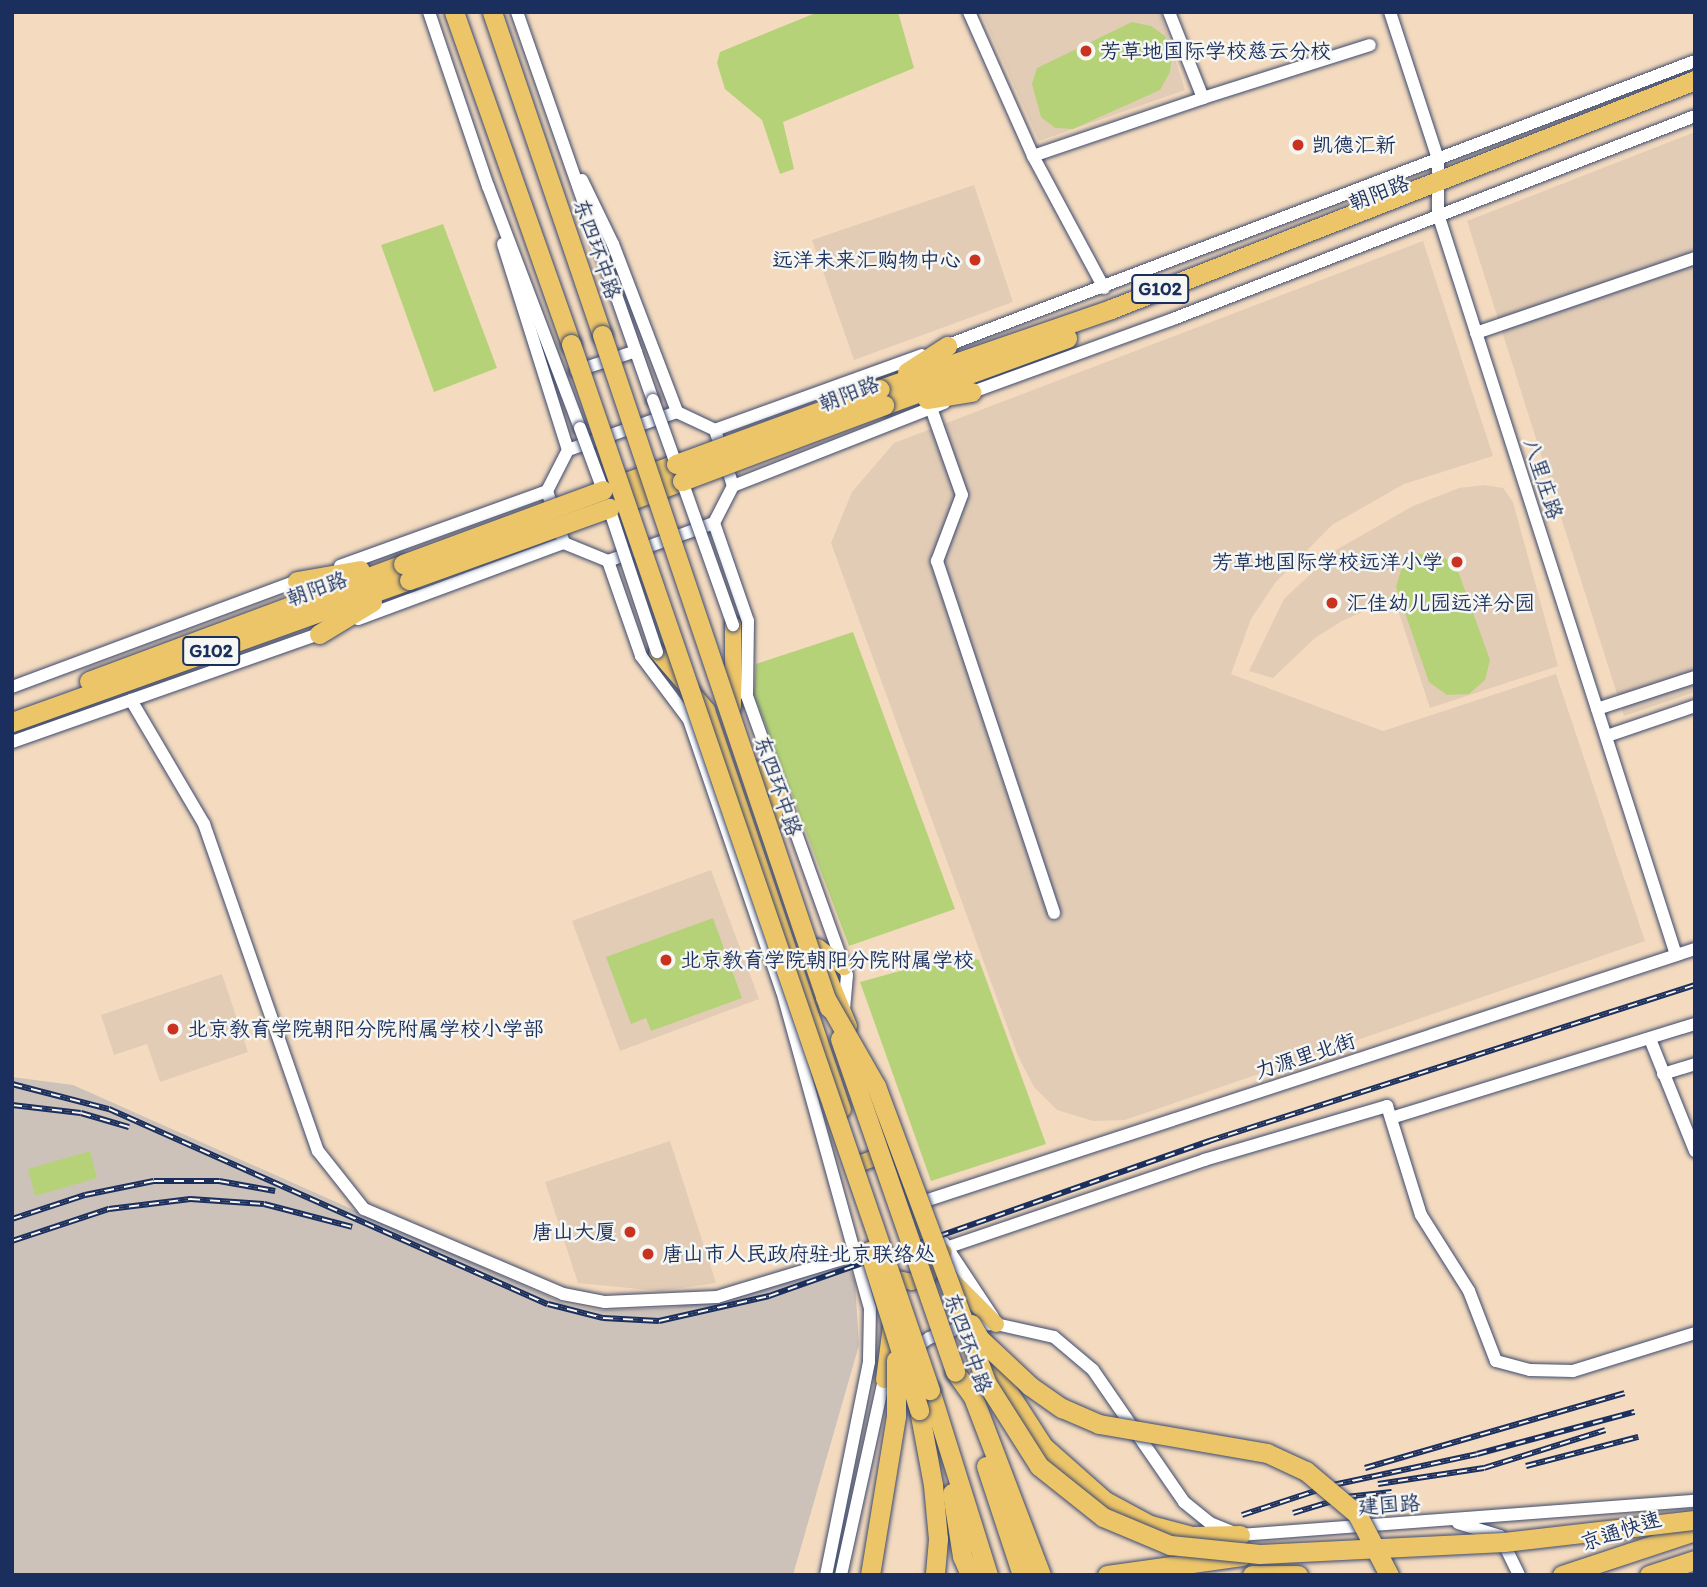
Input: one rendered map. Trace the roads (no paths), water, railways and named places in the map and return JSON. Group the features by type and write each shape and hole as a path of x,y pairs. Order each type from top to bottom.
{"highway":[{"path":"454,12 930,1390 988,1575"},
{"name":"东四环中路","path":"492,12 1022,1575"},
{"name":"朝阳路","path":"1438,196 1695,80"},
{"name":"朝阳路","path":"12,710 406,572 882,397 1111,309 1438,196 1695,92"},
{"path":"882,397 947,346"},
{"path":"882,397 971,392"},
{"path":"297,581 406,572"},
{"path":"320,634 406,572"},
{"name":"朝阳路","path":"12,722 406,572"},
{"path":"825,997 876,1086 942,1273 987,1384 1013,1430 1039,1466 1072,1496 1127,1531 1170,1545 1260,1554"},
{"path":"798,1008 892,1328 919,1410 933,1485 938,1539 935,1575"},
{"path":"942,1273 1000,1380 1043,1446 1105,1501 1150,1525 1192,1536 1240,1535"},
{"path":"870,1575 896,1416 892,1328"},
{"path":"980,1339 1030,1386 1099,1424 1267,1453 1307,1471 1357,1514 1389,1575"},
{"path":"955,1372 973,1397 1041,1575"},
{"path":"942,1426 962,1556 970,1575"},
{"path":"1107,1575 1260,1554 1504,1542 1692,1508"},
{"name":"京通快速","path":"1562,1575 1695,1531"},
{"path":"1649,1575 1695,1560"},
{"path":"1252,1575 1298,1575"}],"main road":[{"name":"东四环中路","path":"733,625 731,701 814,943 844,1012 894,1152 942,1273 996,1324"},
{"name":"东四环中路","path":"657,652 707,710 898,1279 884,1380"},
{"path":"755,769 778,791 773,823"},
{"path":"814,943 844,967"},
{"path":"861,1163 894,1152"},
{"path":"898,1279 912,1282 942,1273 946,1248"}],"street":[{"name":"东四环中路","path":"429,12 488,186 568,450"},
{"name":"东四环中路","path":"517,12 733,625"},
{"path":"969,12 1033,156 1104,288"},
{"path":"1170,12 1203,98"},
{"name":"八里庄路","path":"1390,12 1438,159 1438,196 1476,333 1676,955"},
{"path":"1033,156 1203,98 1370,46"},
{"name":"朝阳路","path":"715,430 1104,288 1695,61"},
{"name":"东四环中路","path":"550,110 613,244 677,412"},
{"name":"朝阳路","path":"733,486 971,392 1173,320 1438,196 1695,116"},
{"name":"东四环中路","path":"488,186 562,376 657,652"},
{"path":"1476,333 1695,258"},
{"path":"562,376 636,351"},
{"path":"931,408 962,495 937,561 1054,913"},
{"path":"677,412 715,430 733,486 714,523 608,561 564,542 547,491 568,450 677,412"},
{"name":"朝阳路","path":"12,687 547,491"},
{"name":"东四环中路","path":"714,523 748,621 747,696 778,791 844,967 844,1012"},
{"name":"朝阳路","path":"12,742 320,634 564,542"},
{"path":"608,561 640,656 689,720 782,991 870,1308 869,1362 826,1575"},
{"path":"1597,709 1695,677"},
{"path":"131,700 204,824 318,1151 364,1209 563,1294 605,1302 717,1297 856,1255"},
{"path":"1606,736 1695,706"},
{"name":"力源里北街","path":"928,1200 1695,949"},
{"path":"1391,1118 1695,1024"},
{"path":"1650,1040 1695,1151"},
{"path":"1663,1074 1695,1064"},
{"path":"946,1248 1204,1160 1387,1106 1420,1215 1469,1292 1496,1361 1530,1370 1573,1371 1695,1333"},
{"name":"东四环中路","path":"886,1128 916,1168 946,1248 981,1292 996,1324"},
{"path":"841,1575 884,1380 907,1352 929,1338 965,1326 996,1324"},
{"name":"建国路","path":"996,1324 1054,1337 1093,1370 1184,1502 1209,1524 1240,1535 1431,1521 1692,1508"},
{"path":"1431,1521 1463,1524 1500,1536 1519,1575"}],"railway":[{"path":"12,1084 109,1109 548,1304 603,1318 659,1321 769,1296 1209,1141 1695,985"},
{"path":"12,1105 81,1113 129,1127"},
{"path":"12,1219 85,1195 154,1181 219,1181 275,1191"},
{"path":"12,1241 109,1209 190,1199 264,1204 352,1227"},
{"path":"1365,1468 1624,1393"},
{"path":"1242,1515 1333,1485 1477,1454 1634,1412"},
{"path":"1378,1484 1484,1468 1605,1430"},
{"path":"1526,1466 1638,1437"},
{"path":"1293,1513 1346,1497 1392,1492"}],"place":[{"name":"芳草地国际学校慈云分校","path":"1086,51"},
{"name":"凯德汇新","path":"1298,145"},
{"name":"远洋未来汇购物中心","path":"975,260"},
{"name":"芳草地国际学校远洋小学","path":"1457,562"},
{"name":"汇佳幼儿园远洋分园","path":"1332,603"},
{"name":"北京教育学院朝阳分院附属学校","path":"666,960"},
{"name":"北京教育学院朝阳分院附属学校小学部","path":"173,1029"},
{"name":"唐山大厦","path":"630,1232"},
{"name":"唐山市人民政府驻北京联络处","path":"648,1254"}]}
